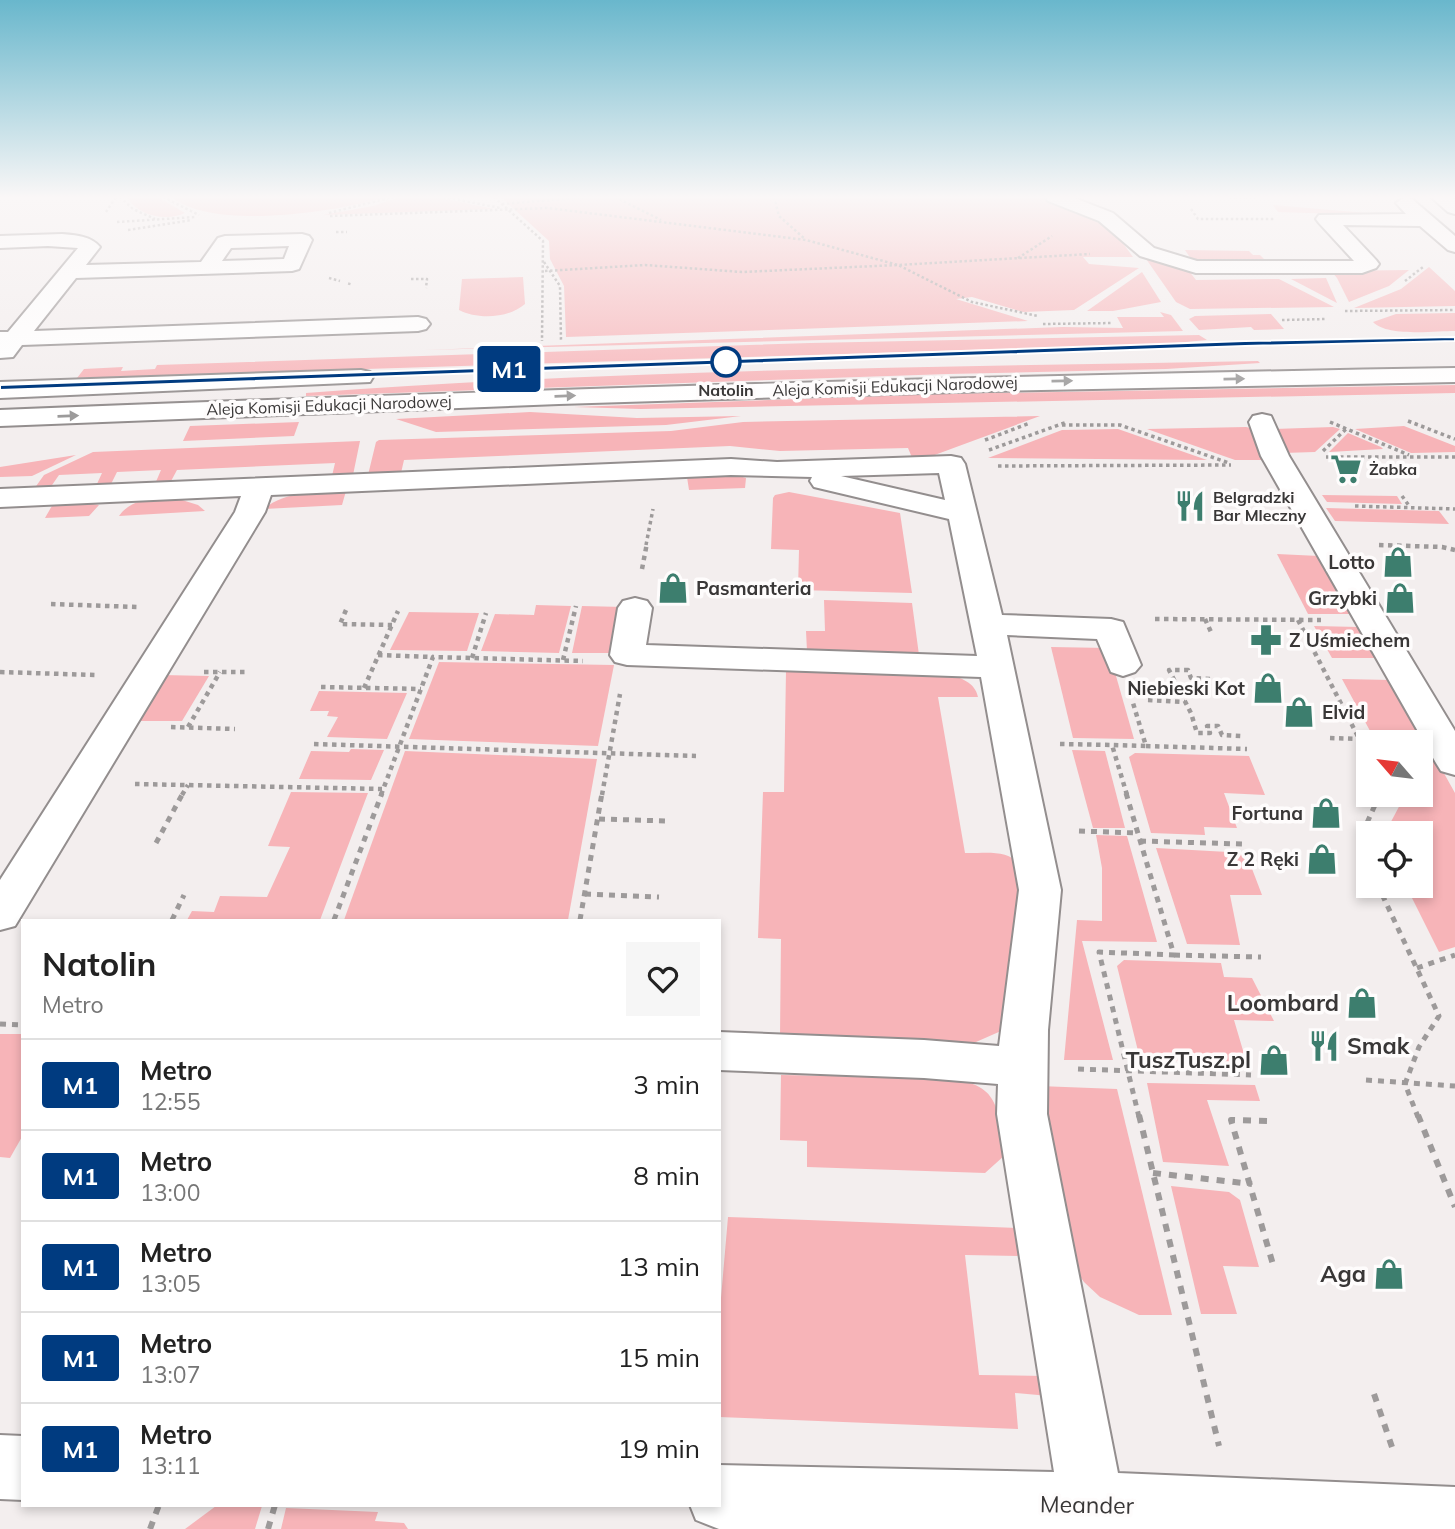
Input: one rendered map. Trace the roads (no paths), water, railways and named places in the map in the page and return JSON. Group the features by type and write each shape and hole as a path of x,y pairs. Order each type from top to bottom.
{"street":[{"path":"5,345 72,268"},
{"path":"70,272 195,268"},
{"path":"5,345 418,324"},
{"name":"Aleja Komisji Edukacji Narodowej","path":"0,418 989,383 1455,375"},
{"name":"Aleja Komisji Edukacji Narodowej","path":"0,390 387,376"},
{"path":"1262,422 1275,456 1455,763"},
{"path":"0,498 731,467 777,470 935,464 961,513 988,624 1040,890 1021,1067 1022,1114 1091,1506"},
{"path":"777,470 961,513"},
{"path":"0,915 250,512 259,487"},
{"path":"635,608 627,655 995,667"},
{"path":"988,624 1111,629 1124,665"},
{"path":"721,1051 924,1059 1021,1067"},
{"path":"0,1467 21,1468"},
{"name":"Meander","path":"721,1497 1091,1506 1220,1515 1455,1519"}],"metro line":[{"name":"M1","path":"0,388 1245,343 1455,339"}],"place":[{"name":"Natolin","path":"726,362"},
{"name":"Żabka","path":"1346,469"},
{"name":"Belgradzki Bar Mleczny","path":"1190,506"},
{"name":"Lotto","path":"1398,562"},
{"name":"Pasmanteria","path":"673,588"},
{"name":"Grzybki","path":"1400,598"},
{"name":"Z Uśmiechem","path":"1266,640"},
{"name":"Niebieski Kot","path":"1268,688"},
{"name":"Elvid","path":"1299,712"},
{"name":"Fortuna","path":"1326,813"},
{"name":"Z 2 Ręki","path":"1322,859"},
{"name":"Loombard","path":"1362,1003"},
{"name":"Smak","path":"1324,1046"},
{"name":"TuszTusz.pl","path":"1274,1060"},
{"name":"Aga","path":"1389,1274"}]}
